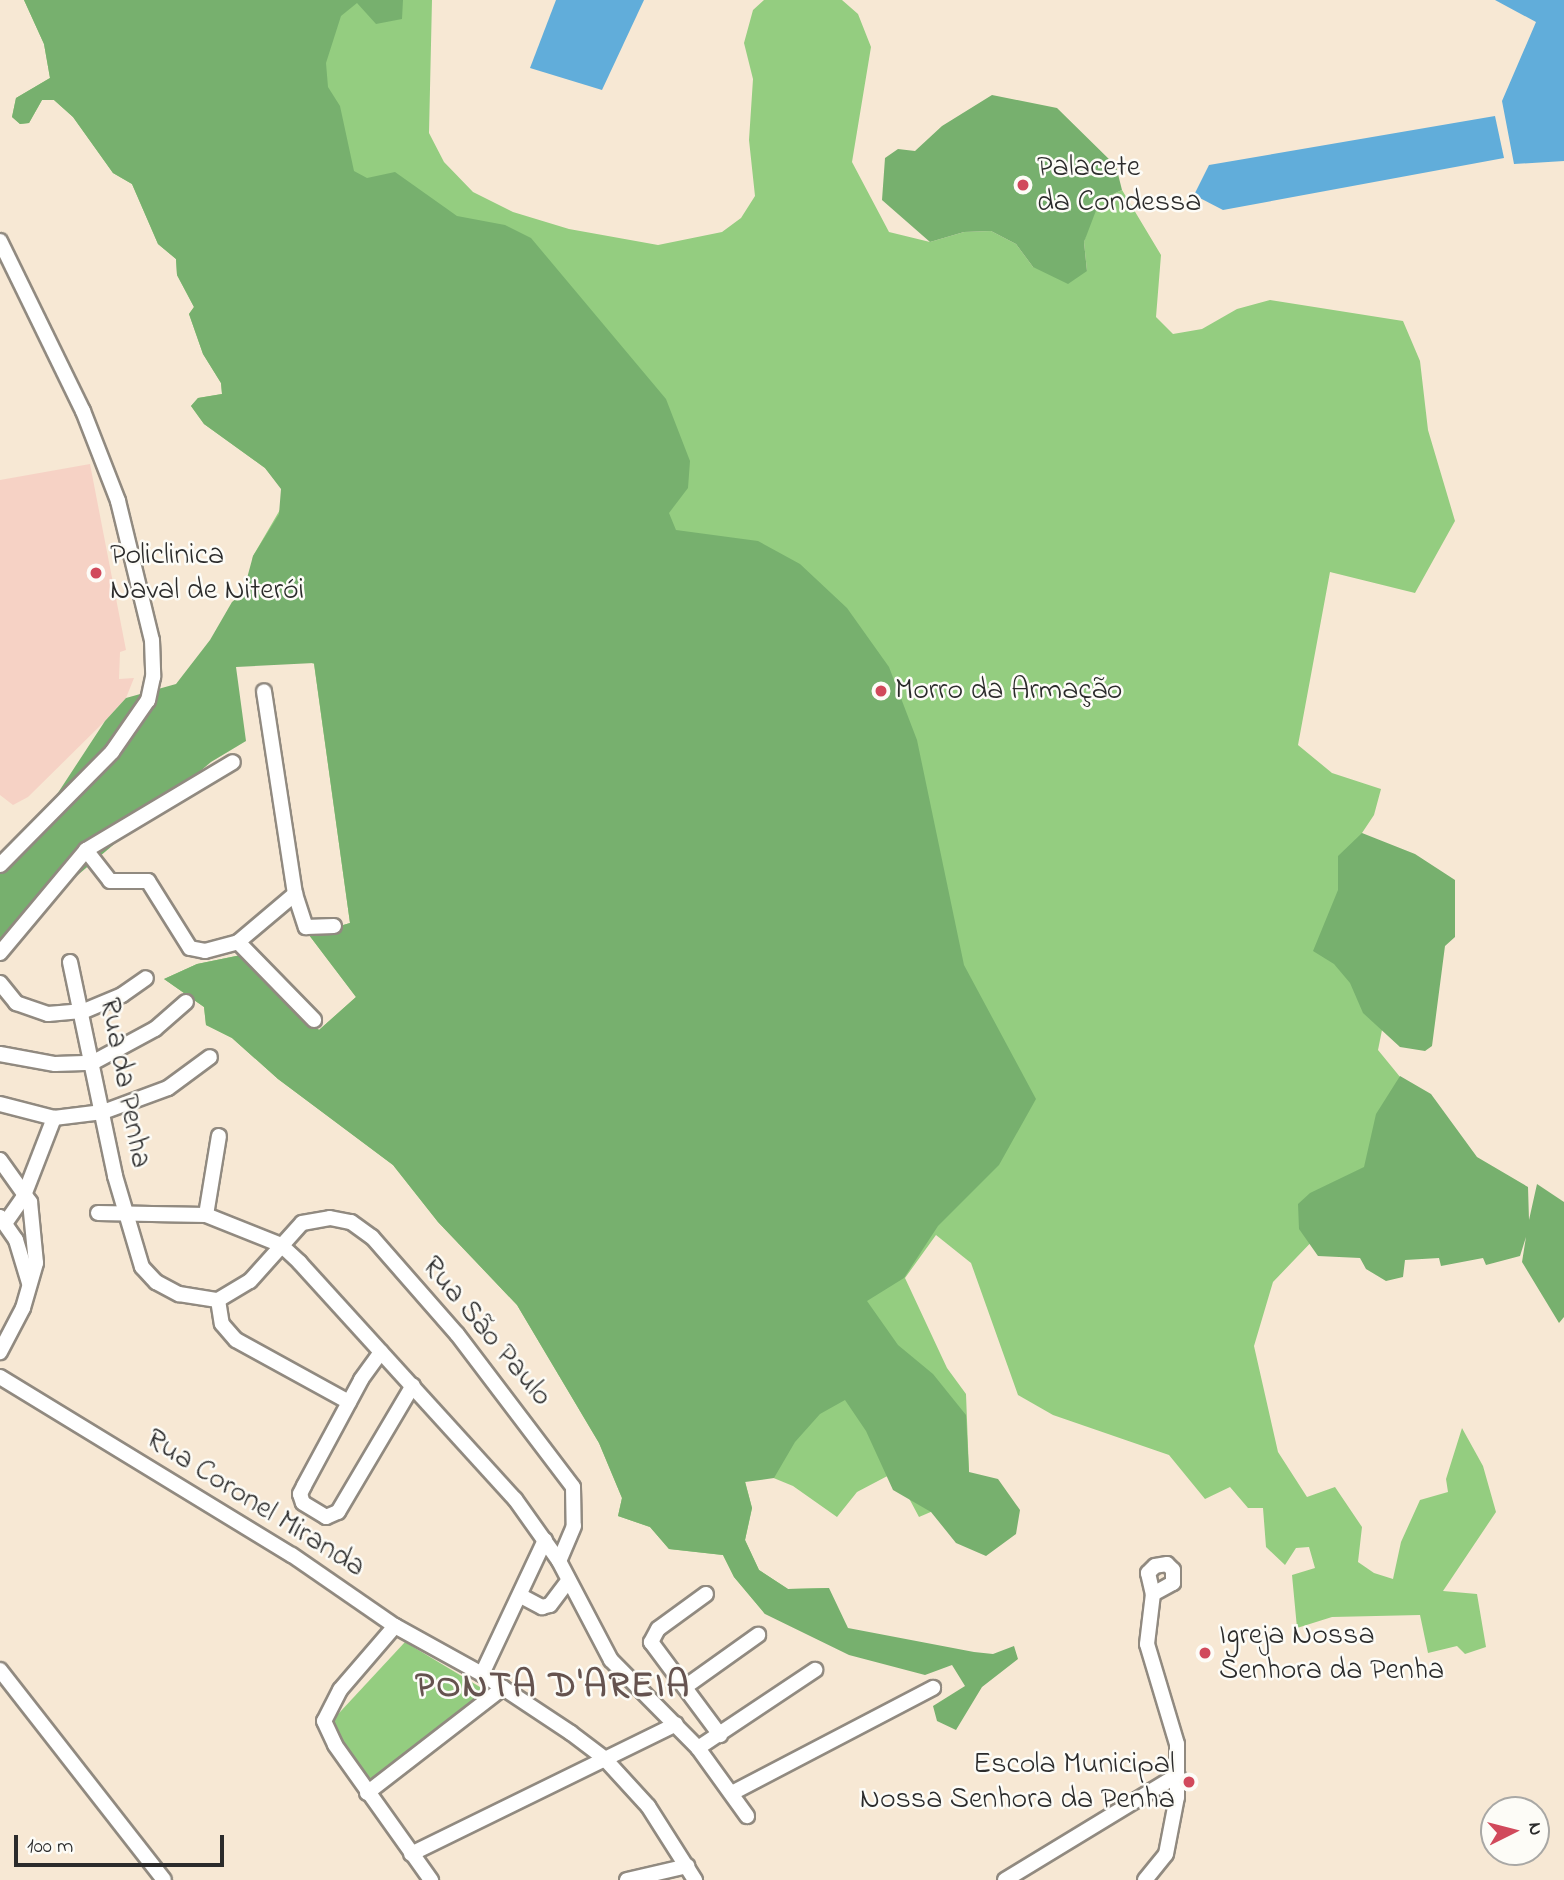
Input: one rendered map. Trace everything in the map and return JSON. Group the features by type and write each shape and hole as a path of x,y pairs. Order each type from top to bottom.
{"street":[{"path":"0,241 83,411 118,501 152,640 153,677 148,700 112,752 0,865"},
{"path":"264,691 295,894 306,927 334,926"},
{"path":"0,953 86,850 233,762"},
{"path":"86,850 110,881 148,881 190,948 205,951 238,942 295,894"},
{"path":"238,942 314,1020"},
{"name":"Rua da Penha","path":"70,962 84,1011 92,1063 133,1246 156,1282 179,1294 218,1300"},
{"path":"0,983 16,1003 48,1014 84,1011 122,995 146,978"},
{"path":"0,1054 55,1064 92,1063 155,1029 186,1002"},
{"path":"0,1104 54,1118 103,1112 168,1088 210,1056"},
{"path":"30,1288 24,1257 3,1219 26,1191 54,1118"},
{"path":"206,1216 219,1136"},
{"path":"0,1160 26,1191 36,1247 30,1288 0,1352"},
{"path":"98,1213 206,1216 281,1245 413,1385 515,1499 559,1561 611,1660 698,1748 747,1816"},
{"name":"Rua São Paulo","path":"218,1300 250,1281 302,1223 317,1217 351,1222 372,1237 466,1345 573,1487 574,1526 559,1561"},
{"path":"218,1300 222,1324 236,1340 349,1402"},
{"path":"381,1352 349,1402 300,1494 303,1503 326,1517 338,1512 413,1385"},
{"name":"Rua Coronel Miranda","path":"0,1377 292,1555 395,1626 482,1674 604,1758 648,1806 695,1880"},
{"path":"482,1674 521,1596 545,1540"},
{"path":"521,1596 542,1607 568,1581"},
{"path":"706,1594 652,1637 653,1648 685,1686 720,1735"},
{"path":"1145,1880 1166,1854 1178,1775 1177,1744 1147,1644 1152,1600"},
{"path":"395,1626 340,1690 324,1721 367,1793 431,1880"},
{"path":"685,1686 758,1635"},
{"path":"0,1670 164,1880"},
{"path":"698,1748 815,1670"},
{"path":"367,1793 503,1688"},
{"path":"732,1793 933,1688"},
{"path":"411,1854 676,1724"},
{"path":"1005,1880 1178,1775"},
{"path":"627,1880 687,1866"}],"shaded area":[{"path":"90,464 126,650 120,652 119,679 134,678 126,698 105,721 28,797 13,805 0,795 0,480"}],"green space":[{"path":"24,0 432,0 429,133 444,162 473,192 513,212 569,229 658,245 722,232 741,218 755,196 749,140 753,79 744,43 753,10 764,0 842,0 858,14 871,47 852,162 889,232 930,242 964,232 991,231 1016,244 1033,267 1087,271 1084,242 1089,223 1100,200 1122,190 1161,255 1156,317 1173,334 1202,329 1237,309 1270,300 1403,321 1420,361 1428,430 1455,521 1415,593 1330,572 1298,745 1332,773 1381,789 1374,815 1362,833 1389,995 1378,1050 1423,1105 1320,1233 1273,1282 1254,1346 1278,1452 1307,1497 1335,1487 1362,1527 1358,1562 1374,1573 1393,1579 1401,1542 1420,1500 1448,1492 1446,1479 1462,1428 1483,1466 1496,1512 1443,1591 1477,1594 1486,1647 1465,1654 1457,1646 1428,1653 1420,1615 1332,1617 1297,1628 1292,1575 1315,1568 1309,1547 1296,1548 1285,1565 1266,1547 1263,1508 1248,1508 1230,1487 1205,1499 1169,1455 1053,1415 1018,1395 971,1263 936,1235 905,1278 947,1368 966,1394 969,1472 947,1505 919,1517 895,1472 857,1492 837,1517 793,1486 759,1472 745,1481 752,1508 745,1540 759,1570 788,1589 829,1588 765,1614 734,1577 723,1555 669,1549 650,1527 618,1516 622,1498 599,1443 517,1305 438,1222 393,1165 278,1079 232,1038 206,1025 204,1007 164,979 197,964 241,955 319,1030 356,997 309,935 350,923 314,664 262,642 249,582 253,556 281,508 282,489 265,468 204,424 191,406 198,398 222,394 221,383 203,354 189,314 194,307 177,275 176,259 158,244 132,184 113,173 73,117 54,100 42,100 29,123 20,124 12,117 16,98 50,78 44,44"},
{"path":"24,0 403,0 402,19 376,24 357,3 341,16 326,63 328,87 340,106 354,171 367,178 395,172 457,216 505,225 531,238 666,399 690,461 688,488 669,513 676,530 758,541 800,564 847,608 889,667 917,740 964,965 1036,1099 999,1165 938,1226 904,1278 867,1301 898,1345 933,1374 966,1415 969,1472 998,1479 1020,1510 1016,1534 986,1556 956,1543 931,1512 893,1490 866,1431 845,1400 820,1414 795,1442 774,1478 745,1482 752,1508 745,1540 759,1570 788,1589 829,1588 848,1628 974,1652 993,1654 1014,1646 1018,1659 982,1687 956,1730 937,1721 933,1706 965,1686 952,1665 925,1675 849,1655 765,1614 734,1577 723,1555 669,1549 650,1527 618,1516 622,1498 599,1443 517,1305 438,1222 393,1165 278,1079 232,1038 206,1025 204,1007 164,979 197,964 241,955 319,1030 356,997 309,935 350,923 314,663 236,667 246,741 211,762 0,941 0,865 31,834 105,721 126,698 176,684 210,640 232,602 243,593 253,556 279,514 281,489 265,468 204,424 191,406 198,398 222,394 221,383 203,354 189,314 194,307 177,275 176,259 158,244 132,184 113,173 73,117 54,100 42,100 29,123 20,124 12,117 16,98 50,78 44,44"},
{"path":"992,95 1057,108 1116,166 1122,190 1100,200 1084,242 1087,271 1068,284 1033,267 1016,244 991,231 964,232 930,242 882,200 885,158 898,149 915,151 942,126"},
{"path":"1362,833 1415,854 1455,880 1455,937 1445,946 1432,1046 1425,1051 1400,1047 1363,1013 1350,983 1334,964 1313,951 1338,890 1338,856"},
{"path":"1400,1076 1431,1094 1477,1157 1528,1187 1529,1220 1537,1184 1564,1202 1564,1317 1559,1323 1522,1262 1526,1237 1520,1256 1486,1265 1483,1258 1441,1266 1439,1258 1405,1260 1403,1277 1386,1281 1366,1269 1360,1258 1318,1256 1299,1229 1298,1204 1310,1193 1364,1167 1376,1114"},
{"path":"405,1642 485,1690 372,1782 327,1726"}],"water":[{"path":"556,0 644,0 602,90 530,68"},
{"path":"1495,0 1564,0 1564,161 1514,164 1502,101 1536,22"},
{"path":"1495,116 1504,158 1223,210 1194,195 1209,165"}],"place":[{"name":"Palacete da Condessa","path":"1023,185"},
{"name":"Policlinica Naval de Niterói","path":"96,573"},
{"name":"Morro da Armação","path":"881,691"},
{"name":"Igreja Nossa Senhora da Penha","path":"1205,1653"},
{"name":"Escola Municipal Nossa Senhora da Penha","path":"1189,1782"}],"district":[{"name":"PONTA D'AREIA","path":"553,1687"}]}
